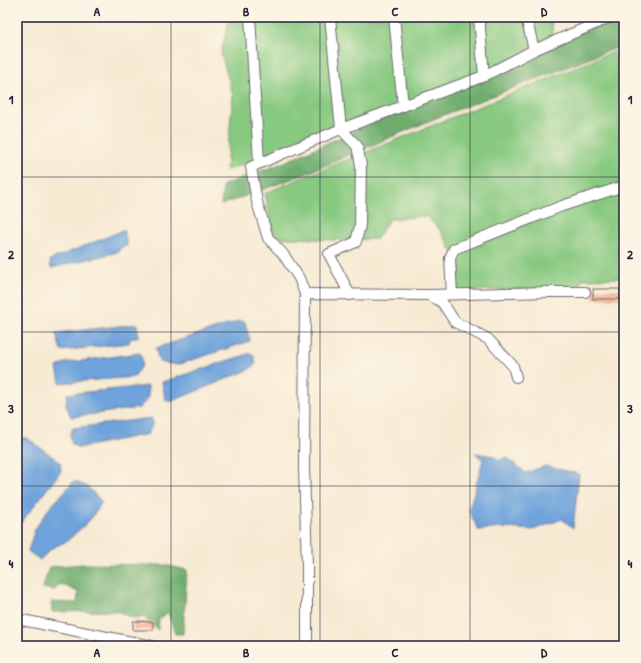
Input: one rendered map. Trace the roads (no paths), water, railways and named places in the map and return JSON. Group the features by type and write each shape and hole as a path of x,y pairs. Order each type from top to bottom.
{"street":[{"path":"250,17 259,162"},
{"path":"330,17 341,129 357,146 361,165 360,225 356,242 329,254 350,295"},
{"path":"394,17 403,106"},
{"path":"479,17 484,76"},
{"path":"526,17 534,50"},
{"path":"307,646 307,564 304,467 305,294 299,278 283,254 268,238 257,202 251,167 259,162 341,129 484,76 534,50 611,17"},
{"path":"452,294 450,258 454,249 562,206 624,186"},
{"path":"305,294 429,295 585,292"},
{"path":"429,295 442,302 455,322 488,340 513,366 516,377"},
{"path":"17,619 152,646"}],"water":[{"path":"124,230 127,246 121,247 118,252 51,268 50,260"},
{"path":"239,321 245,322 250,341 177,365 159,362 156,348"},
{"path":"137,324 139,336 130,339 129,343 61,351 56,333"},
{"path":"140,353 142,364 134,377 60,383 57,367 65,363"},
{"path":"248,354 253,354 256,364 248,370 170,402 165,399 162,382"},
{"path":"148,386 148,399 139,408 71,417 66,405 67,394"},
{"path":"152,418 152,425 148,434 78,448 72,444 70,435 73,428"},
{"path":"22,438 27,438 60,462 61,471 17,528 17,447"},
{"path":"475,453 494,456 499,461 506,457 526,473 545,466 579,474 573,528 562,519 533,530 506,528 478,530 469,510 483,460"},
{"path":"74,481 88,487 102,502 89,521 67,541 52,548 40,560 28,551 35,529 47,511"}]}
